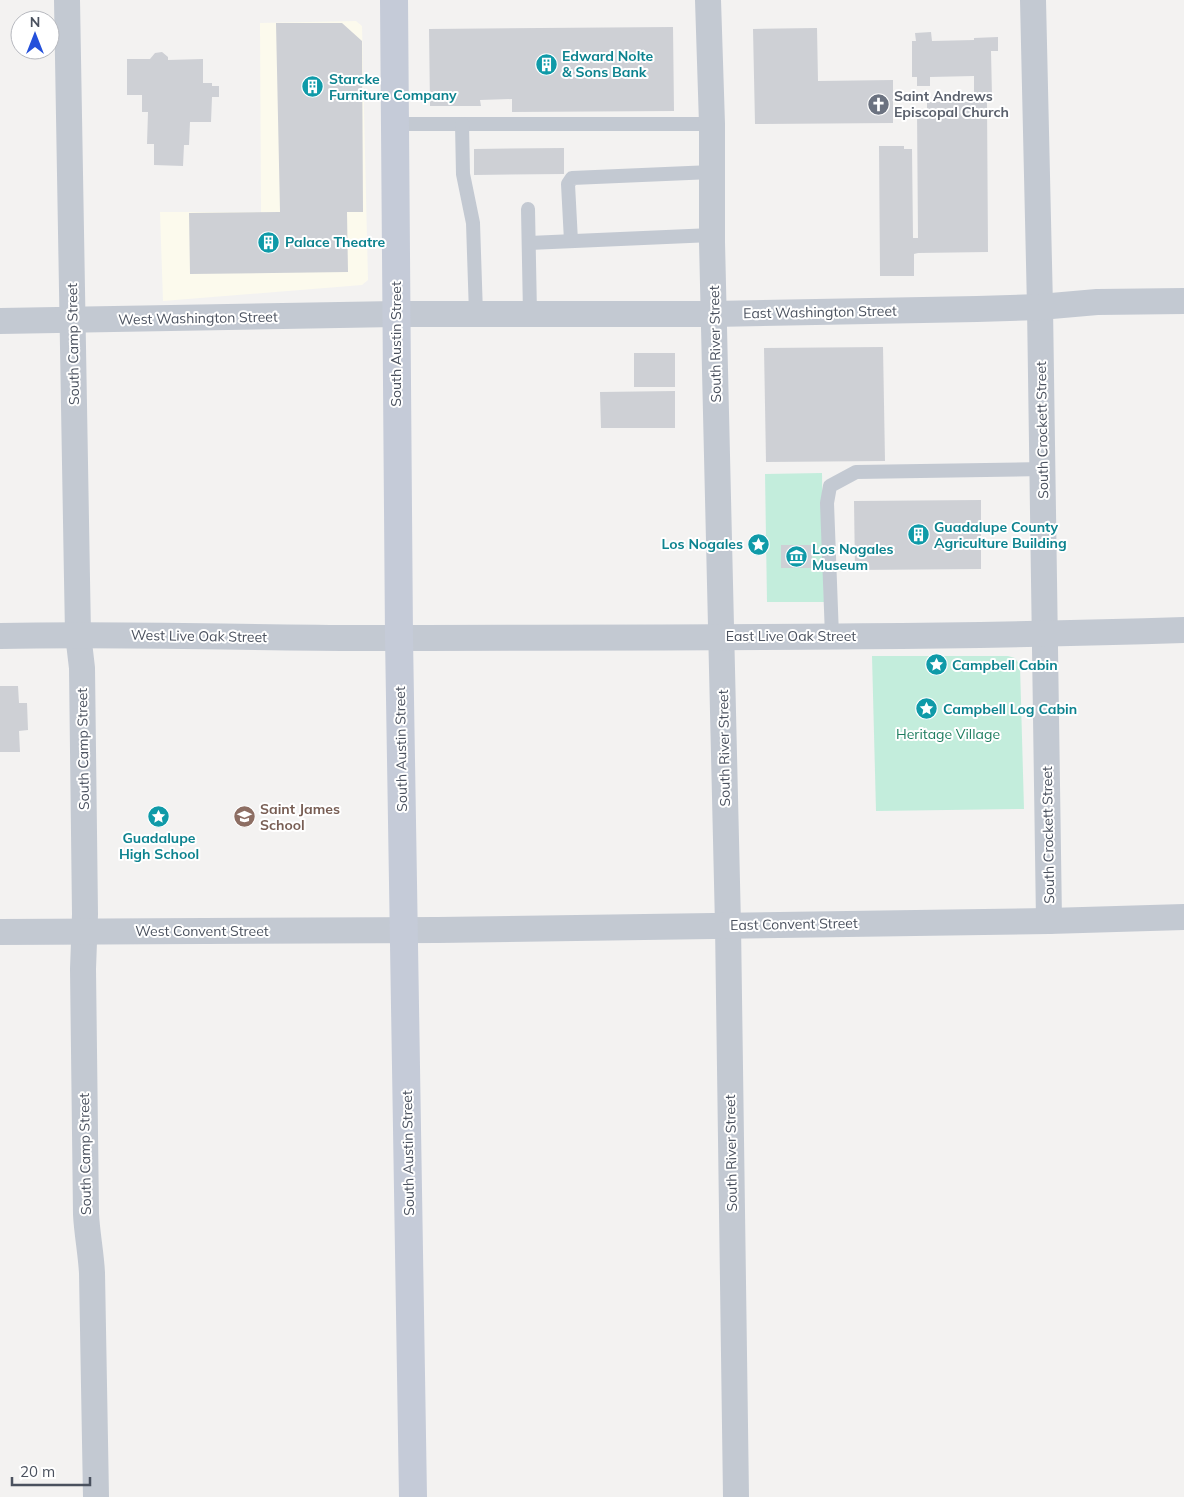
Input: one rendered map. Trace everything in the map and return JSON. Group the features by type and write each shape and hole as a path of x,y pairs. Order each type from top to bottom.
{"main road":[{"name":"South Austin Street","path":"394,0 399,637 413,1497"}],"street":[{"name":"South Camp Street","path":"66,0 78,634 82,668 86,1230 91,1254 92,1273 96,1497"},
{"name":"South River Street","path":"708,0 728,925 736,1497"},
{"name":"South Crockett Street","path":"1033,0 1040,307 1049,921"},
{"name":"East Washington Street","path":"396,314 714,314 1040,307 1088,302 1184,301"},
{"name":"West Washington Street","path":"0,321 396,314"},
{"name":"East Live Oak Street","path":"399,637 721,637 1045,634 1184,630"},
{"name":"West Live Oak Street","path":"0,636 78,634 399,637"},
{"name":"East Convent Street","path":"404,930 1049,921 1184,917"},
{"name":"West Convent Street","path":"0,932 404,930"}],"lane":[{"path":"394,124 712,124"},
{"path":"462,124 463,174 473,223 476,314"},
{"path":"571,241 568,184 572,178 712,172"},
{"path":"528,209 530,314"},
{"path":"529,243 712,235"},
{"path":"832,636 827,503 830,486 856,472 1042,468"}],"shaded area":[{"path":"356,21 362,26 368,280 362,285 163,301 160,212 261,212 260,23"}],"green space":[{"path":"822,473 824,602 767,602 765,474"},
{"name":"Heritage Village","path":"872,656 1008,656 1015,658 1020,666 1024,809 876,811"}],"building":[{"path":"276,23 342,23 362,41 363,212 347,212 348,272 190,274 189,213 280,212"},
{"path":"673,27 674,111 512,112 512,99 480,100 481,106 430,106 429,29"},
{"path":"817,28 818,81 893,80 893,123 755,124 753,29"},
{"path":"931,32 932,41 974,40 974,38 998,37 998,51 991,51 992,97 974,97 974,76 930,77 930,86 917,86 917,77 912,77 912,41 916,41 915,33"},
{"path":"162,52 168,57 168,60 203,59 203,83 212,83 212,86 219,86 219,97 212,97 211,122 190,122 189,145 184,145 183,166 154,165 154,144 147,144 148,112 142,112 142,95 127,95 127,59 150,59 155,53"},
{"path":"927,102 987,102 988,252 918,253 914,254 914,276 880,276 879,146 904,146 904,149 912,149 913,238 918,238 917,110 927,109"},
{"path":"564,148 564,174 474,175 474,149"},
{"path":"883,347 885,461 766,462 764,348"},
{"path":"634,353 675,353 675,387 634,387"},
{"path":"675,391 675,428 601,428 600,392"},
{"name":"Guadalupe County Agriculture Building","path":"981,500 981,569 855,570 854,501"},
{"name":"Los Nogales Museum","path":"781,545 812,545 812,568 781,568"},
{"path":"0,686 18,686 19,703 27,703 28,730 19,731 20,752 0,752"}],"place":[{"name":"Edward Nolte & Sons Bank","path":"546,64"},
{"name":"Starcke Furniture Company","path":"313,87"},
{"name":"Saint Andrews Episcopal Church","path":"878,104"},
{"name":"Palace Theatre","path":"269,242"},
{"name":"Guadalupe County Agriculture Building","path":"918,535"},
{"name":"Los Nogales","path":"759,544"},
{"name":"Los Nogales Museum","path":"796,557"},
{"name":"Campbell Cabin","path":"936,665"},
{"name":"Campbell Log Cabin","path":"927,709"},
{"name":"Guadalupe High School","path":"159,816"},
{"name":"Saint James School","path":"244,817"}]}
